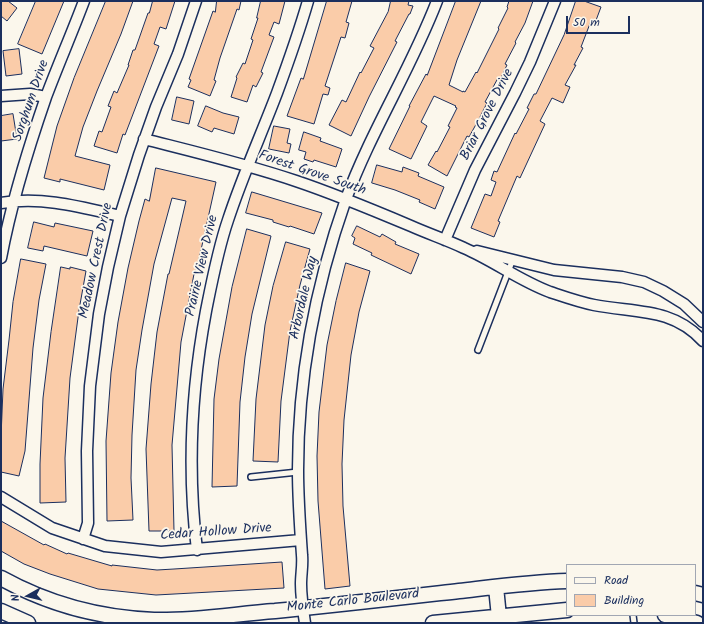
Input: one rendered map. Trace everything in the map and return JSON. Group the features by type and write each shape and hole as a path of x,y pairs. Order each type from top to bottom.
{"main road":[{"name":"Monte Carlo Boulevard","path":"1,578 30,592 62,604 96,613 125,618 155,620 183,619 303,608 496,587 566,581"},
{"path":"496,587 499,620"},
{"path":"434,623 499,620 545,615 566,610"},
{"path":"1,611 28,623"},
{"path":"669,616 697,623"}],"street":[{"name":"Sorghum Drive","path":"1,258 15,201 46,97 84,1"},
{"name":"Meadow Crest Drive","path":"83,538 88,523 87,427 93,360 104,289 120,216 144,139 178,54 196,1"},
{"name":"Prairie View Drive","path":"197,550 190,468 199,352 211,286 227,222 247,166 297,38 308,1"},
{"name":"Arbordale Way","path":"305,623 301,585 303,564 298,472 301,402 310,334 322,277 346,199 373,137 420,43 436,1"},
{"name":"Briar Grove Drive","path":"445,240 475,170 527,68 555,1"},
{"path":"1,96 30,94 46,97"},
{"name":"Forest Grove South","path":"144,139 247,166 346,199 465,248 548,291 571,300 595,305 647,311 673,320 696,333 703,341"},
{"path":"1,203 35,200 68,204 120,216"},
{"name":"Forest Grove South","path":"465,248 554,270 622,277 644,282 663,291 684,304 703,322"},
{"name":"Cedar Hollow Drive","path":"1,498 52,528 105,546 161,552 301,540"}],"lane":[{"path":"478,350 513,259"},
{"path":"251,477 298,472"}],"building":[{"path":"1,1 8,1 17,8 7,21 1,16"},
{"path":"36,1 64,1 42,54 18,44"},
{"path":"106,1 133,1 83,127 75,156 110,165 104,190 60,179 60,182 44,178 57,126 74,78"},
{"path":"153,1 175,1 166,29 160,27 154,44 159,46 125,135 123,134 117,153 94,146 99,131 102,132 111,107 108,106 114,91 117,93"},
{"path":"217,1 241,1 239,10 237,9 220,58 214,80 216,81 210,96 188,87 191,80 189,79 213,11 215,12"},
{"path":"261,1 285,1 279,24 274,22 269,35 274,37 261,72 263,73 256,87 253,85 247,102 231,97 237,78 236,77 243,63 245,64 253,40 251,39 258,18"},
{"path":"327,1 352,1 346,22 349,23 345,38 341,37 325,86 330,88 328,95 323,94 314,124 287,116 301,78 303,79"},
{"path":"391,1 409,1 408,5 413,6 351,136 329,125 342,100 346,102 360,72 361,73 374,48 370,46 388,12"},
{"path":"456,1 481,1 457,60 449,85 465,92 476,72 477,73 499,29 498,28 508,8 509,1 533,1 525,23 505,64 507,65 500,80 498,78 485,102 487,103 479,119 469,137 467,136 447,176 428,165 436,151 437,152 450,127 448,126 457,108 455,107 456,106 434,96 421,122 427,126 411,159 389,149 409,106 426,74 427,75"},
{"path":"576,1 584,1 601,7 595,23 591,21 581,47 583,48 565,85 570,87 563,103 552,98 540,121 545,124 520,178 517,176 498,221 500,222 494,237 471,228 485,194 491,196 496,182 491,180 494,171 497,172 515,133 516,134 529,109 527,108 534,94 536,94 564,35"},
{"path":"19,49 22,74 6,76 3,51"},
{"path":"177,97 194,101 189,124 172,120"},
{"path":"206,106 223,113 239,117 234,134 214,128 212,132 198,126"},
{"path":"13,114 17,139 1,141 1,116"},
{"path":"274,126 290,129 287,143 291,144 289,153 269,149"},
{"path":"304,132 321,138 320,141 342,149 336,167 314,160 313,162 304,159 306,152 299,150"},
{"path":"377,165 402,172 403,167 419,173 418,176 444,187 435,209 419,202 420,200 372,183"},
{"path":"156,168 216,182 199,259 194,274 181,342 172,445 174,531 149,531 146,449 157,332 168,274 186,201 172,198 154,264 136,370 131,478 133,520 107,521 106,441 111,373 118,322 128,268 139,221 145,199 149,201"},
{"path":"252,192 322,213 314,234 273,222 273,220 246,213"},
{"path":"34,222 54,227 55,223 93,231 87,256 44,246 43,251 28,248"},
{"path":"357,226 380,237 382,234 396,242 395,244 419,254 411,274 371,255 372,253 353,244 355,238 352,236"},
{"path":"247,229 271,236 252,314 245,357 240,402 237,486 212,487 214,399 219,359 232,287"},
{"path":"286,242 310,249 290,331 281,401 278,462 253,461 256,399 265,325 273,286"},
{"path":"21,259 46,264 39,300 33,348 25,451 19,476 1,472 1,437 3,389 13,302"},
{"path":"346,263 370,271 359,312 351,355 344,420 342,464 343,506 350,586 325,589 318,501 317,456 319,412 327,345"},
{"path":"61,267 70,269 70,267 86,271 70,378 65,458 66,502 40,503 43,398"},
{"path":"1,521 44,545 45,544 67,554 68,553 112,566 157,570 282,562 284,588 156,595 98,589 24,564 1,551"}]}
